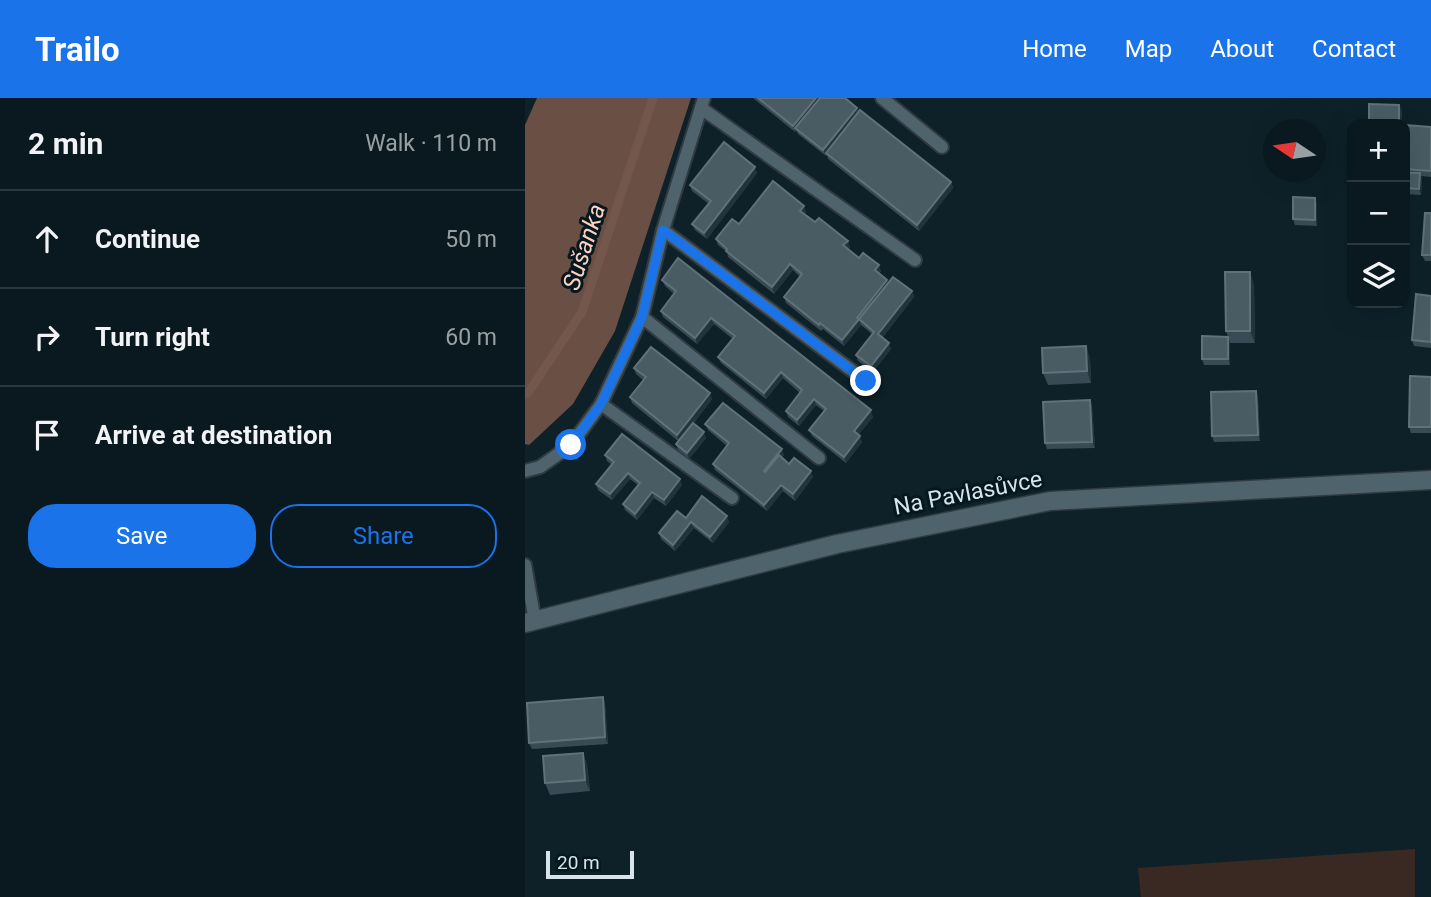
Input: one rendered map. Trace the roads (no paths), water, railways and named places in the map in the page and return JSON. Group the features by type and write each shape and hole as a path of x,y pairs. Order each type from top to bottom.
{"street":[{"name":"Na Pavlasůvce","path":"530,622 837,544 1050,501 1431,480"}],"lane":[{"path":"882,98 942,147"},
{"path":"525,471 540,467 571,445 601,404 642,317 663,230 702,103 915,260"},
{"path":"663,230 866,381"},
{"path":"642,317 819,458"},
{"path":"601,404 732,498"},
{"path":"525,565 530,622"}],"waterway":[{"name":"Sušanka","path":"525,394 582,312 653,98"}]}
